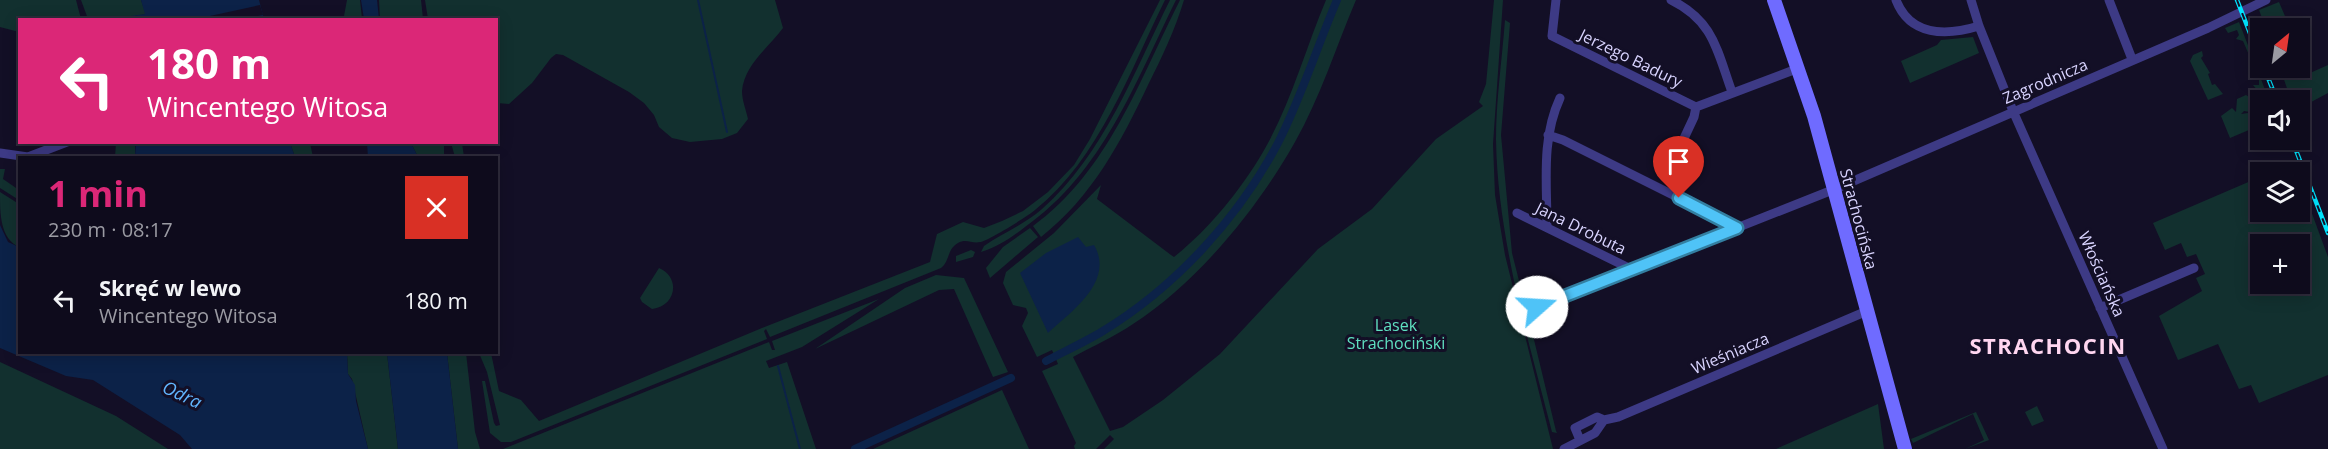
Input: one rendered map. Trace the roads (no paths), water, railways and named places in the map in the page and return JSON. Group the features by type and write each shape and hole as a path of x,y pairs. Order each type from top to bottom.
{"main road":[{"name":"Strachocińska","path":"1774,0 1799,68 1835,189 1905,449"}],"street":[{"name":"Jerzego Badury","path":"1556,0 1552,36 1696,107"},
{"path":"1671,0 1692,11 1705,24 1732,92"},
{"path":"1896,0 1905,17 1924,30 1952,31 1978,26"},
{"name":"Włościańska","path":"1971,0 1978,26 2013,111 2163,449"},
{"path":"2109,0 2132,59"},
{"name":"Zagrodnicza","path":"1537,307 1835,189 2266,0"},
{"path":"1679,149 1695,117 1696,107 1799,68"},
{"path":"1547,227 1548,135 1560,98"},
{"path":"1548,135 1737,228"},
{"path":"31,156 62,144"},
{"path":"0,153 21,156"},
{"name":"Jana Drobuta","path":"1517,213 1633,270"},
{"path":"2100,308 2194,267"},
{"name":"Wieśniacza","path":"1580,440 1575,428 1597,417 1604,420 1618,417 1867,312"},
{"name":"Wieśniacza","path":"1564,449 1595,433 1604,420"}],"water":[{"path":"141,0 259,0 264,18 124,17 145,14"},
{"path":"361,0 377,0 379,18 364,18"},
{"path":"136,144 290,144 295,156 135,156"},
{"path":"367,144 412,144 418,156 368,156"},
{"name":"Odra","path":"0,225 8,242 18,247 18,354 347,354 348,374 355,385 356,401 368,449 192,449 180,435 93,380 66,376 0,348"},
{"path":"1078,237 1086,247 1094,245 1099,258 1099,271 1095,283 1079,305 1048,333 1020,273 1046,253"},
{"path":"387,354 447,354 458,449 398,449"}],"waterway":[{"path":"698,0 727,132"},
{"path":"1046,361 1096,335 1155,294 1202,249 1224,224 1244,198 1278,143 1302,90 1337,0"},
{"path":"778,366 800,449"},
{"path":"855,449 1011,378"}],"railway":[{"path":"2237,0 2250,33"},
{"path":"2268,78 2273,90"},
{"path":"2296,150 2328,233"}],"district":[{"name":"STRACHOCIN","path":"2048,346"}],"park label":[{"name":"Lasek Strachociński","path":"1396,334"}]}
